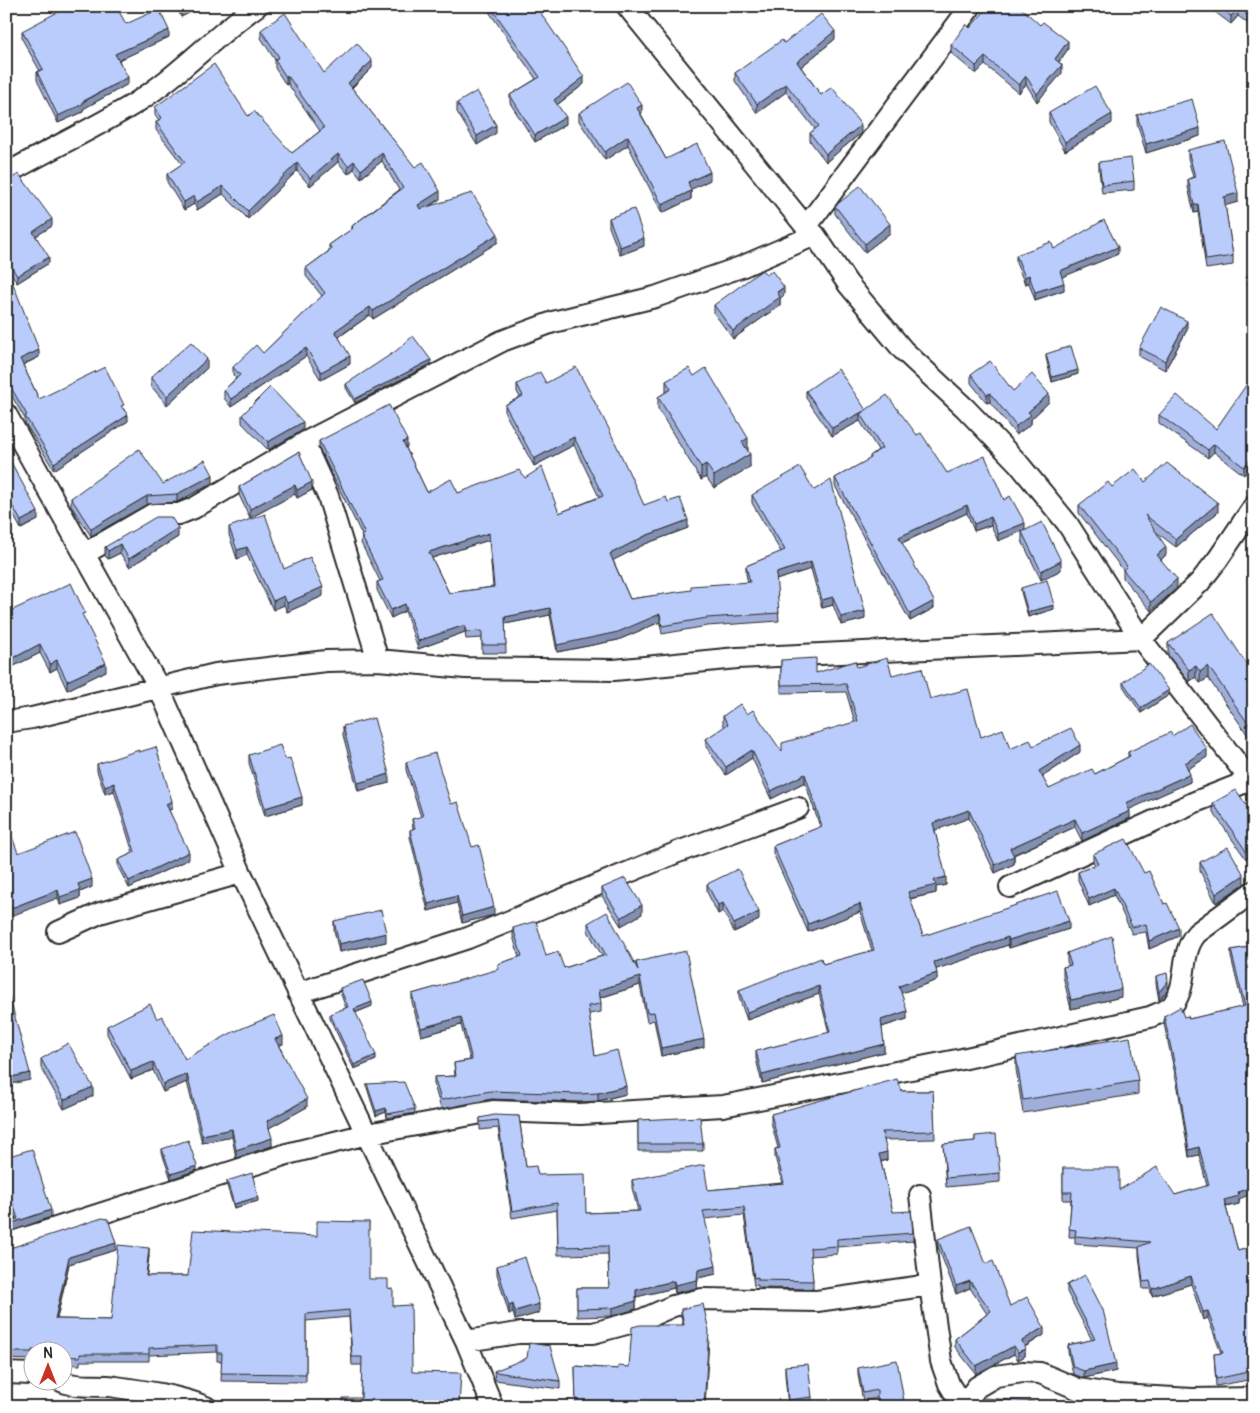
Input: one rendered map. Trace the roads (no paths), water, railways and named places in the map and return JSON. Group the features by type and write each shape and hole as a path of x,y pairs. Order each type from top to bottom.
{"street":[{"path":"6,174 135,103 186,65 226,28 257,6"},
{"path":"627,6 810,231 848,284 903,350 965,408 1018,463 1067,523 1141,639 1252,783 1195,802 1010,887"},
{"path":"84,554 153,514 179,514 194,508 304,444 502,341 553,322 655,297 741,267 810,231 971,6"},
{"path":"6,414 158,688 241,873 466,1341 493,1407"},
{"path":"304,444 328,496 378,660"},
{"path":"6,722 216,674 326,661 378,660 465,668 614,670 737,658 1141,639 1200,582 1254,506"},
{"path":"298,993 468,938 678,852 798,808"},
{"path":"58,932 100,914 241,873"},
{"path":"6,1244 287,1154 367,1134 494,1111 580,1114 723,1106 962,1059 1150,1017 1168,1009 1174,1003 1182,986 1186,951 1190,941 1197,933 1254,891"},
{"path":"920,1195 930,1285 942,1361 949,1384 962,1407 977,1387 996,1376 1023,1372 1040,1373 1078,1389 1118,1395 1193,1399 1254,1398"},
{"path":"466,1341 518,1333 593,1333 641,1320 673,1306 702,1299 818,1301 930,1285"},
{"path":"6,1373 22,1374"},
{"path":"72,1386 89,1384 116,1387 206,1407"}]}
